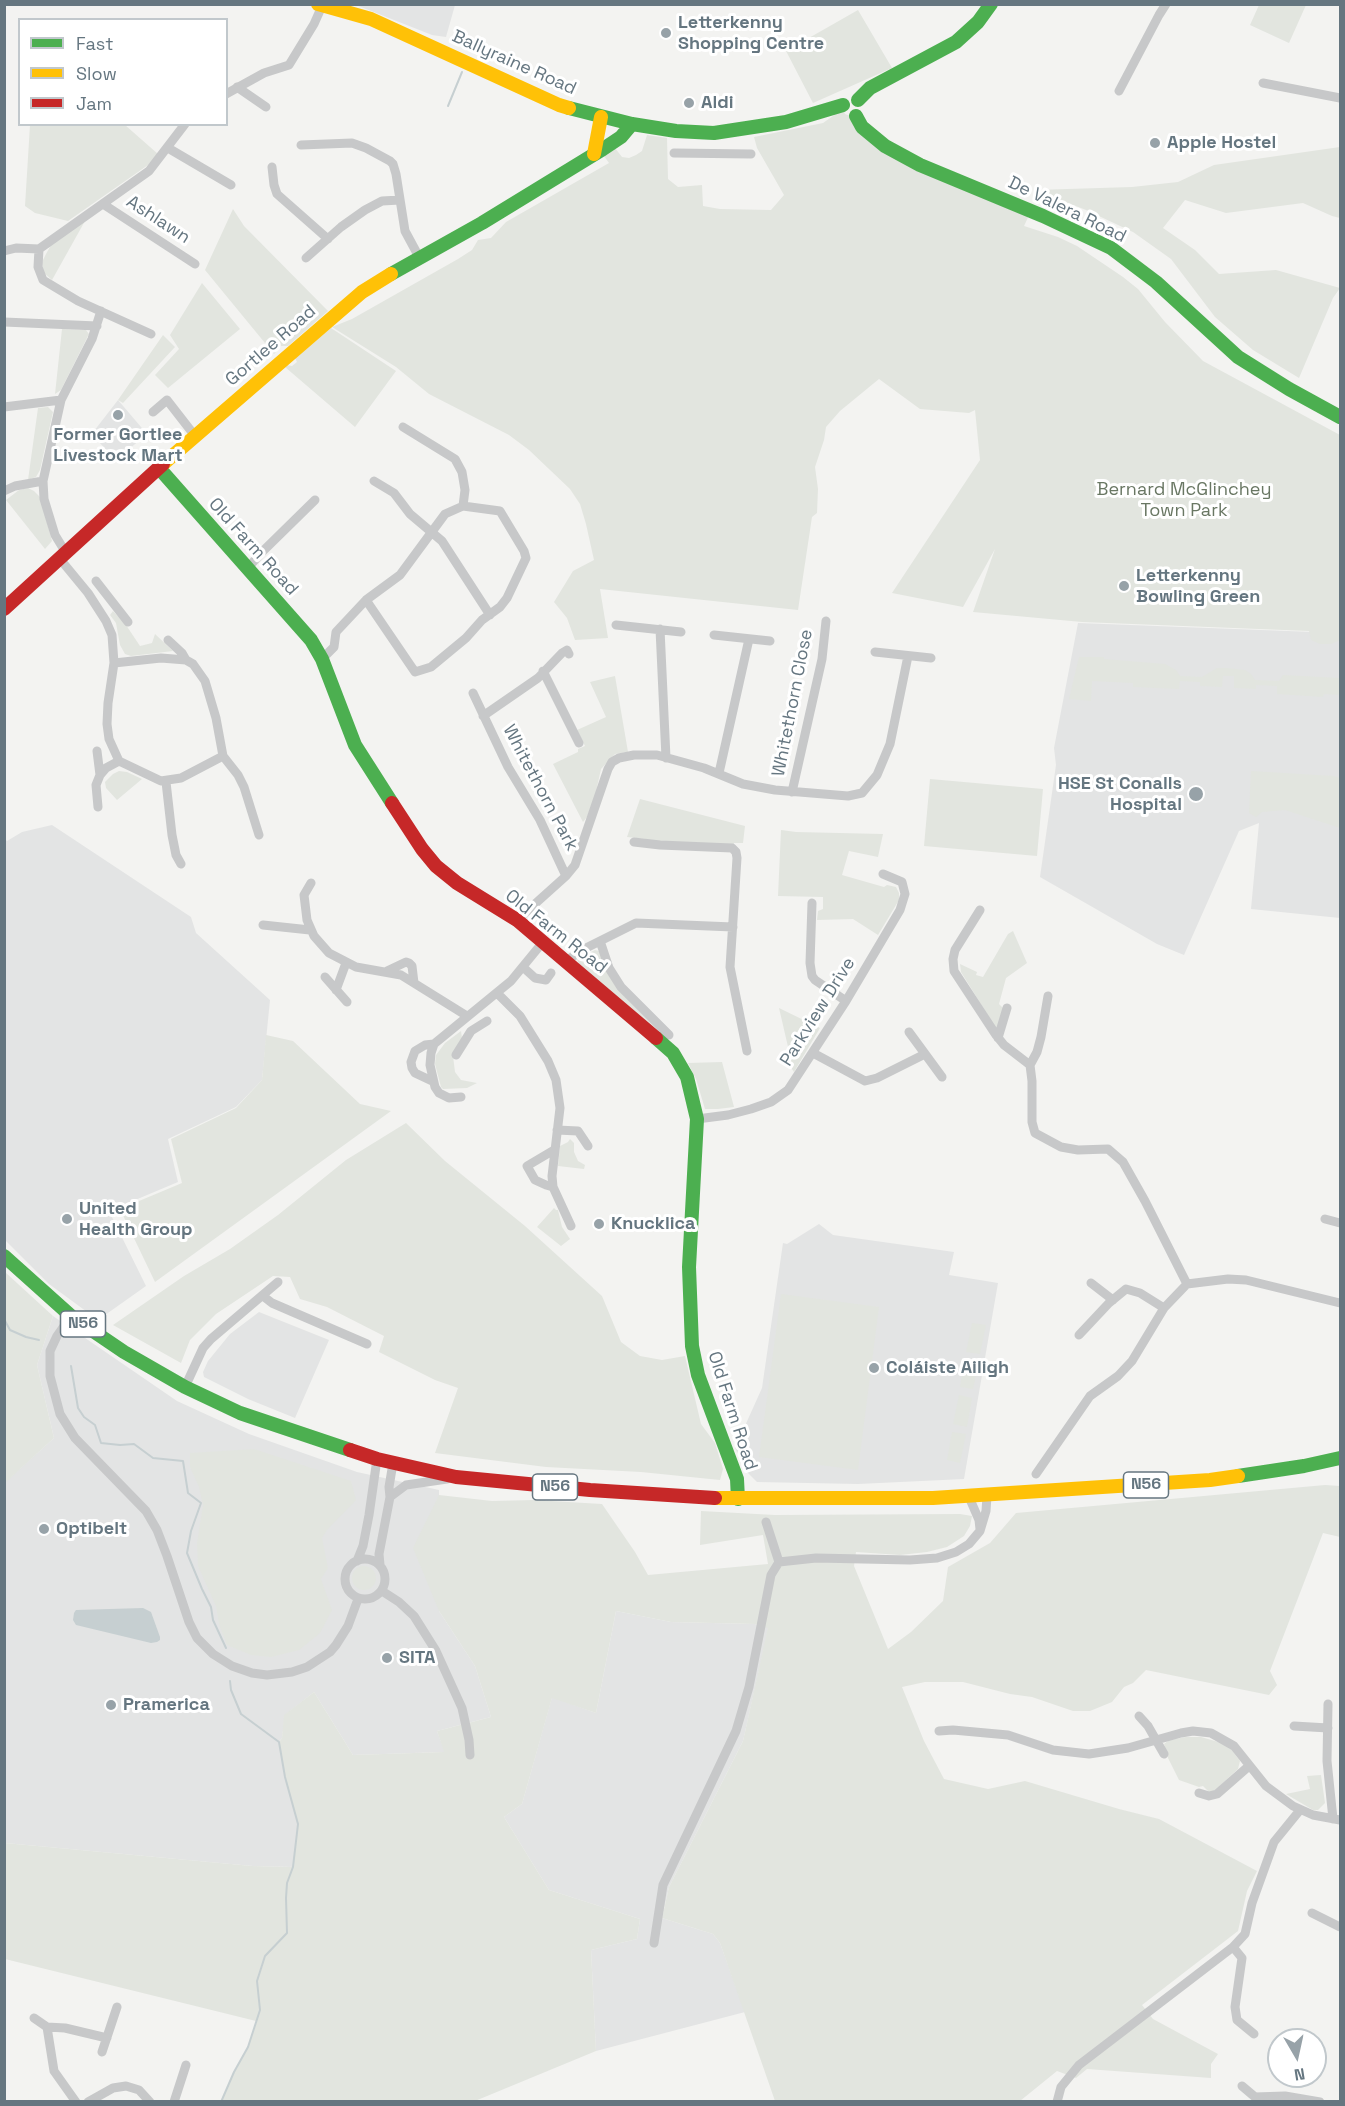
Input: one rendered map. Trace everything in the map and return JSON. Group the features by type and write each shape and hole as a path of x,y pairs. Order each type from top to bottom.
{"main road":[{"path":"858,100 870,88 956,42 978,22 991,4"},
{"name":"Ballyraine Road","path":"320,5 371,19 559,105 632,124 676,131 714,143 843,105"},
{"path":"849,98 858,100 861,109 856,116 845,114 843,105 849,98"},
{"name":"De Valera Road","path":"856,116 862,127 885,146 920,165 1050,219 1111,248 1156,282 1238,357 1289,389 1341,417"},
{"path":"594,154 601,117"},
{"name":"Gortlee Road","path":"4,609 159,468 192,432 362,292 419,257 482,223 594,154 621,137 632,124"},
{"name":"Old Farm Road","path":"159,468 311,640 322,658 355,745 422,849 436,866 457,883 517,920 566,961 673,1053 687,1077 697,1119 689,1267 692,1346 698,1375 737,1479 738,1499"},
{"name":"N56","path":"4,1256 71,1316 124,1352 185,1387 249,1416 298,1434 377,1459 456,1477 578,1489 738,1499 969,1497 1210,1480 1281,1470 1340,1458"}],"street":[{"path":"1119,91 1166,4"},
{"path":"228,93 264,73 289,65 314,24 320,5"},
{"path":"1263,83 1341,98"},
{"path":"237,87 266,106"},
{"name":"Ashlawn","path":"39,249 149,171 182,126"},
{"path":"301,146 352,143 382,156 393,164 405,231 419,257"},
{"path":"674,153 714,143 751,154"},
{"path":"168,148 231,184"},
{"path":"272,167 277,194 328,239"},
{"path":"306,258 341,227 374,205 382,201 400,200"},
{"name":"Ashlawn","path":"103,204 195,264"},
{"path":"4,251 16,248 39,249 38,267 43,280 78,302 151,334"},
{"path":"101,311 97,326 61,400 43,481 44,499 63,556 102,615 112,635 114,663 107,724 109,739 119,761 166,782 181,778 223,756"},
{"path":"4,322 97,326"},
{"path":"4,407 61,400"},
{"path":"153,412 167,400 192,432"},
{"path":"403,427 455,459 462,472 465,490 463,506"},
{"path":"4,491 15,486 43,481"},
{"path":"374,481 394,494 410,514 442,541 490,615"},
{"path":"247,569 315,500"},
{"path":"322,658 334,647 336,632 366,600 400,574 445,514 463,506 500,511 524,551 526,558 507,598 466,638 431,667 415,672 366,600"},
{"path":"96,581 128,622"},
{"path":"102,615 113,604"},
{"name":"Whitethorn Close","path":"792,792 822,659 826,621"},
{"path":"616,625 681,632"},
{"path":"660,629 666,758"},
{"path":"714,635 770,641"},
{"path":"719,773 749,639"},
{"path":"168,640 186,660"},
{"name":"Whitethorn Park","path":"483,717 538,678 567,650 569,654"},
{"path":"874,652 932,658"},
{"name":"Whitethorn Close","path":"612,762 619,758 646,754 719,773 752,786 792,792 855,796 867,788 881,767 893,736 908,656"},
{"path":"114,663 161,658 186,660 200,672 209,690 223,756 244,787 259,835"},
{"path":"543,671 579,743"},
{"name":"Whitethorn Park","path":"472,693 508,767 540,820 566,876"},
{"path":"97,751 100,775"},
{"path":"98,807 96,785 100,775 106,768 119,761"},
{"name":"Whitethorn Park","path":"517,920 566,876 578,859 612,762"},
{"path":"166,782 172,835 176,855 181,864"},
{"path":"634,842 732,848 737,858 730,967 747,1051"},
{"name":"Parkview Drive","path":"697,1119 728,1115 771,1102 788,1090 846,1001 900,910 905,894 902,882 884,874"},
{"path":"311,884 304,895 304,907 310,930 319,943 346,963 401,975 464,1018 471,1031"},
{"path":"812,903 810,963 812,975 815,980 846,1001"},
{"path":"980,910 955,950 954,971 1004,1045 1030,1065"},
{"path":"566,961 636,923 733,927"},
{"path":"263,925 310,930"},
{"path":"600,941 609,968 621,987 669,1035"},
{"path":"460,1097 449,1098 439,1093 432,1081 430,1065 434,1044 524,968 543,942"},
{"path":"387,971 406,962 410,963 414,983"},
{"path":"336,990 346,963"},
{"path":"524,968 535,978 546,980 551,973"},
{"path":"325,977 347,1002"},
{"path":"497,993 520,1016 548,1061 559,1092 560,1108 552,1176 553,1187 570,1226"},
{"path":"1048,996 1041,1037 1030,1065 1032,1122 1035,1133 1060,1147 1078,1150 1108,1149 1123,1162 1187,1284"},
{"path":"999,1038 1007,1008"},
{"path":"456,1055 471,1031 487,1021"},
{"path":"909,1032 942,1077"},
{"path":"432,1081 415,1073 411,1062 415,1051 425,1045 434,1044"},
{"path":"813,1053 865,1081 877,1078 925,1054"},
{"path":"557,1130 578,1131 588,1146"},
{"path":"553,1187 535,1180 527,1166 554,1150"},
{"path":"1324,1219 1341,1223"},
{"path":"1036,1474 1090,1396 1118,1376 1132,1361 1164,1308 1187,1284 1228,1279 1246,1280 1341,1302"},
{"path":"185,1387 203,1348 278,1282"},
{"path":"1091,1283 1113,1300"},
{"path":"1079,1335 1126,1289 1140,1293 1164,1308"},
{"path":"263,1296 288,1311 367,1344"},
{"path":"71,1316 50,1351 50,1376 60,1414 70,1433 146,1511 157,1530 189,1622 197,1638 213,1654 232,1666 267,1675 292,1672 307,1667 330,1652 336,1645 348,1626 358,1599"},
{"path":"357,1561 363,1546 377,1459"},
{"path":"380,1565 369,1559 357,1561 347,1569 345,1578 348,1591 358,1599 372,1599 382,1591 386,1578 380,1565 379,1554 390,1497 389,1487 393,1463"},
{"path":"390,1497 406,1485 456,1477"},
{"path":"779,1562 854,1557 882,1560 937,1558 956,1552 969,1544 980,1531 986,1511 987,1496"},
{"path":"969,1497 979,1520 980,1531"},
{"path":"654,1943 663,1885 736,1731 749,1687 771,1575 779,1562 766,1522"},
{"path":"382,1591 414,1616 436,1651 462,1708 470,1755"},
{"path":"939,1731 953,1730 1008,1735 1053,1750 1089,1754 1128,1748 1166,1736 1193,1731 1211,1733 1234,1746 1266,1786 1300,1810 1337,1820 1326,1761 1328,1704"},
{"path":"1139,1716 1148,1726 1164,1754"},
{"path":"1294,1726 1328,1728"},
{"path":"1199,1793 1209,1796 1217,1794 1249,1766"},
{"path":"1330,1783 1341,1783"},
{"path":"1057,2102 1061,2087 1079,2065 1233,1947 1245,1934 1252,1903 1274,1842 1300,1810"},
{"path":"1312,1913 1341,1927"},
{"path":"1233,1947 1242,1958 1235,2007 1237,2020 1254,2034"},
{"path":"102,2052 117,2007"},
{"path":"34,2018 47,2027 65,2028 107,2038"},
{"path":"47,2027 54,2071 76,2102"},
{"path":"174,2102 186,2064"},
{"path":"88,2102 113,2088 126,2086 139,2090 150,2102"},
{"path":"1242,2086 1255,2097 1285,2096 1320,2102"}],"shaded area":[{"path":"356,5 455,5 446,37 432,35"},
{"name":"Former Gortlee Livestock Mart","path":"118,400 147,434 116,460 98,441 94,431"},
{"name":"HSE St Conalls Hospital","path":"1078,623 1340,633 1340,918 1251,909 1259,823 1239,831 1184,955 1157,944 1040,877 1056,765 1054,748"},
{"path":"52,825 191,917 196,933 270,1000 262,1080 236,1107 168,1139 178,1182 109,1211 146,1286 98,1320 49,1284 5,1240 4,838 7,841 22,832"},
{"name":"Coláiste Ailigh","path":"819,1224 833,1235 954,1252 949,1275 998,1283 964,1479 858,1484 757,1482 747,1472 735,1448 762,1388 783,1243 787,1244"},
{"path":"259,1312 329,1340 295,1418 248,1399 204,1377 203,1372 208,1361 230,1334"},
{"path":"53,1316 177,1401 249,1434 357,1472 439,1490 439,1611 475,1666 491,1717 437,1731 445,1752 353,1755 314,1692 285,1715 282,1738 279,1742 285,1777 298,1824 293,1867 252,1866 5,1843 4,1483 54,1438 37,1365"},
{"path":"143,1608 151,1612 160,1637 157,1642 151,1643 76,1625 73,1620 76,1610"},
{"path":"616,1611 671,1622 755,1624 769,1627 743,1741 669,1887 662,1918 713,1934 720,1943 745,2012 596,2051 591,1950 637,1939 640,1919 549,1890 504,1817 522,1804 552,1697 596,1713"}],"green space":[{"path":"1259,5 1306,5 1289,43 1250,25"},
{"path":"858,10 892,68 813,103 786,51"},
{"name":"Bernard McGlinchey Town Park","path":"843,109 845,114 853,117 872,135 1031,211 1024,226 1077,246 1123,277 1138,289 1165,322 1203,361 1340,435 1340,640 1331,644 1320,644 1311,640 1309,631 1082,622 973,612 995,549 963,607 892,593 980,460 975,410 969,413 920,409 879,379 840,411 826,427 815,467 818,489 817,513 812,517 798,610 600,589 608,638 575,640 567,618 554,602 573,571 594,560 580,504 570,489 529,450 509,435 429,394 396,367 332,327 352,319 458,259 472,250 478,240 491,238 506,222 609,163 604,156 615,148 622,157 629,158 636,155 642,151 647,135 667,138 668,179 678,187 702,185 703,206 720,209 771,210 784,195 757,148 754,137 823,123"},
{"path":"30,126 126,126 158,154 148,165 68,221 35,213 25,206"},
{"path":"1340,147 1340,218 1303,203 1226,213 1185,200 1163,228 1195,250 1219,274 1276,270 1340,288 1333,298 1299,378 1253,350 1215,317 1171,259 1133,232 1035,190 1132,187 1178,182 1214,165"},
{"path":"233,209 244,226 328,311 288,346 281,346 274,354 205,270"},
{"path":"85,221 52,280 43,272 42,262 51,245"},
{"path":"202,283 240,329 168,388 155,375 179,349 170,335"},
{"path":"331,328 396,371 355,427 285,367 297,362 295,358"},
{"path":"62,329 86,330 89,334 61,390 55,394"},
{"path":"163,335 175,347 123,403 118,400"},
{"path":"48,407 53,412 40,470 36,477 28,480 38,408"},
{"path":"28,488 40,497 52,541 45,549 6,500 19,490"},
{"path":"113,611 140,646 152,643 155,634 173,651 131,656 125,654 120,645 116,623 110,615"},
{"path":"1079,657 1104,657 1104,659 1165,664 1176,670 1180,676 1202,677 1217,668 1227,668 1245,670 1255,680 1279,681 1283,675 1340,678 1340,695 1324,694 1323,697 1277,694 1277,686 1256,685 1256,689 1234,688 1234,676 1223,676 1222,687 1200,686 1200,682 1180,681 1179,689 1133,687 1133,683 1092,681 1091,701 1069,699"},
{"path":"615,676 628,752 615,754 601,769 595,796 583,822 553,764 585,746 577,730 606,717 590,682"},
{"path":"119,771 142,779 117,800 106,788 105,782"},
{"path":"1251,771 1340,778 1340,828 1285,810 1262,812 1256,817 1249,813"},
{"path":"930,779 1043,789 1037,856 924,846"},
{"path":"640,799 745,826 743,843 734,843 734,845 658,843 627,837"},
{"path":"781,830 883,834 878,857 849,851 842,875 884,887 887,885 896,887 899,900 878,935 853,919 817,920 818,911 823,909 823,897 778,896"},
{"path":"1013,931 1027,963 1006,978 999,1004 1004,1009 997,1030 961,972 960,964 983,977 1008,934"},
{"path":"595,950 599,951 616,986 668,1041 580,967 577,959"},
{"path":"779,1008 820,1028 794,1072 784,1057 789,1051"},
{"path":"461,1031 462,1038 453,1056 455,1072 461,1080 477,1083 467,1088 443,1089 435,1064 436,1055 445,1043"},
{"path":"266,1035 293,1041 360,1104 391,1111 155,1282 120,1209 182,1183 171,1139 236,1108 262,1080"},
{"path":"722,1062 734,1107 705,1109 696,1079 688,1063"},
{"path":"406,1123 445,1161 525,1226 602,1296 621,1342 640,1356 662,1360 685,1356 701,1424 715,1443 723,1469 720,1480 641,1472 546,1467 435,1453 458,1388 435,1380 379,1352 384,1336 327,1307 300,1299 290,1277 273,1276 216,1314 190,1340 181,1363 113,1325 184,1276 230,1249 278,1215 346,1160"},
{"path":"570,1139 574,1143 574,1152 578,1161 585,1165 584,1169 558,1166 560,1146"},
{"path":"554,1208 558,1210 562,1227 570,1239 561,1246 537,1227"},
{"path":"5,1272 53,1316 37,1365 54,1438 5,1483"},
{"path":"781,1294 879,1307 858,1470 759,1457"},
{"path":"972,1323 986,1325 980,1354 966,1352"},
{"path":"965,1358 979,1361 973,1389 960,1387"},
{"path":"959,1395 972,1398 967,1427 953,1424"},
{"path":"952,1432 966,1434 960,1463 947,1460"},
{"path":"254,1449 351,1481 356,1500 322,1538 328,1568 321,1579 332,1610 320,1633 299,1650 271,1657 251,1655 227,1645 219,1624 216,1606 198,1566 197,1543 203,1505 199,1487 190,1467 190,1453"},
{"path":"1325,1485 1340,1486 1340,1537 1323,1533 1270,1671 1277,1685 1269,1695 1146,1670 1133,1683 1124,1687 1112,1702 1090,1711 1073,1711 1032,1697 963,1682 925,1682 902,1687 924,1741 944,1779 988,1789 1025,1781 1159,1819 1257,1871 1247,1891 1238,1931 1142,2005 1153,2019 1218,2054 1211,2064 1211,2078 1087,2069 1076,2078 1057,2071 1020,2101 775,2101 720,1943 713,1934 662,1918 669,1887 743,1741 768,1628 755,1624 671,1622 616,1611 596,1713 552,1698 522,1804 504,1817 549,1890 640,1919 637,1939 591,1950 596,2051 475,2101 221,2101 248,2047 256,2021 5,1959 5,1843 252,1866 293,1867 298,1824 285,1777 279,1742 282,1738 284,1715 314,1692 353,1755 444,1752 437,1731 491,1717 475,1666 439,1611 413,1548 439,1495 492,1501 534,1500 602,1504 648,1575 768,1564 763,1535 700,1545 701,1511 775,1515 960,1514 972,1516 970,1526 964,1536 947,1547 900,1555 856,1552 854,1566 888,1649 911,1632 943,1601 948,1567 990,1543 1016,1513"},
{"path":"364,1566 372,1570 376,1578 372,1586 364,1590 356,1586 352,1578 356,1570"},
{"path":"1201,1737 1222,1743 1231,1749 1240,1761 1238,1769 1213,1792 1210,1793 1203,1786 1199,1787 1179,1780 1168,1758 1164,1744 1169,1740"},
{"path":"1321,1775 1325,1803 1318,1810 1313,1810 1286,1794 1310,1789 1307,1776"}],"waterway":[{"path":"448,106 462,72"},
{"path":"4,1319 10,1330 39,1340"},
{"path":"71,1366 78,1408 84,1417 95,1425 101,1443 134,1444 153,1458 183,1461 188,1493 201,1503 191,1531 187,1553 226,1648"},
{"path":"221,2102 248,2047 260,2010 257,1981 265,1956 287,1933 287,1883 293,1867 298,1824 285,1777 279,1742 241,1714 231,1690 230,1681"}],"traffic: fast":[{"path":"858,100 870,88 956,42 978,22 991,4"},
{"path":"569,108 632,124 676,131 714,133 786,122 843,105"},
{"path":"856,116 862,127 885,146 920,165 1043,216 1111,248 1156,282 1238,357 1340,417"},
{"path":"391,274 482,223 603,149 621,137 632,124"},
{"path":"159,468 311,640 322,659 355,745 392,803"},
{"path":"656,1038 673,1053 687,1077 697,1119 689,1267 692,1346 698,1375 737,1479 738,1499"},
{"path":"4,1256 71,1316 124,1352 185,1387 240,1413 350,1450"},
{"path":"1238,1476 1340,1458"}],"traffic: slow":[{"path":"318,4 371,19 569,108"},
{"path":"594,154 601,117"},
{"path":"163,464 362,292 391,274"},
{"path":"715,1498 933,1498 1210,1480 1238,1476"}],"traffic: jam":[{"path":"4,609 163,464"},
{"path":"392,803 436,866 457,883 517,920 656,1038"},
{"path":"350,1450 377,1459 456,1477 590,1490 715,1498"}],"place":[{"name":"Letterkenny Shopping Centre","path":"666,33"},
{"name":"Aldi","path":"689,103"},
{"name":"Apple Hostel","path":"1155,143"},
{"name":"Former Gortlee Livestock Mart","path":"118,415"},
{"name":"Letterkenny Bowling Green","path":"1124,586"},
{"name":"HSE St Conalls Hospital","path":"1196,794"},
{"name":"United Health Group","path":"67,1219"},
{"name":"Knucklica","path":"599,1224"},
{"name":"Coláiste Ailigh","path":"874,1368"},
{"name":"Optibelt","path":"44,1529"},
{"name":"SITA","path":"387,1658"},
{"name":"Pramerica","path":"111,1705"}]}
